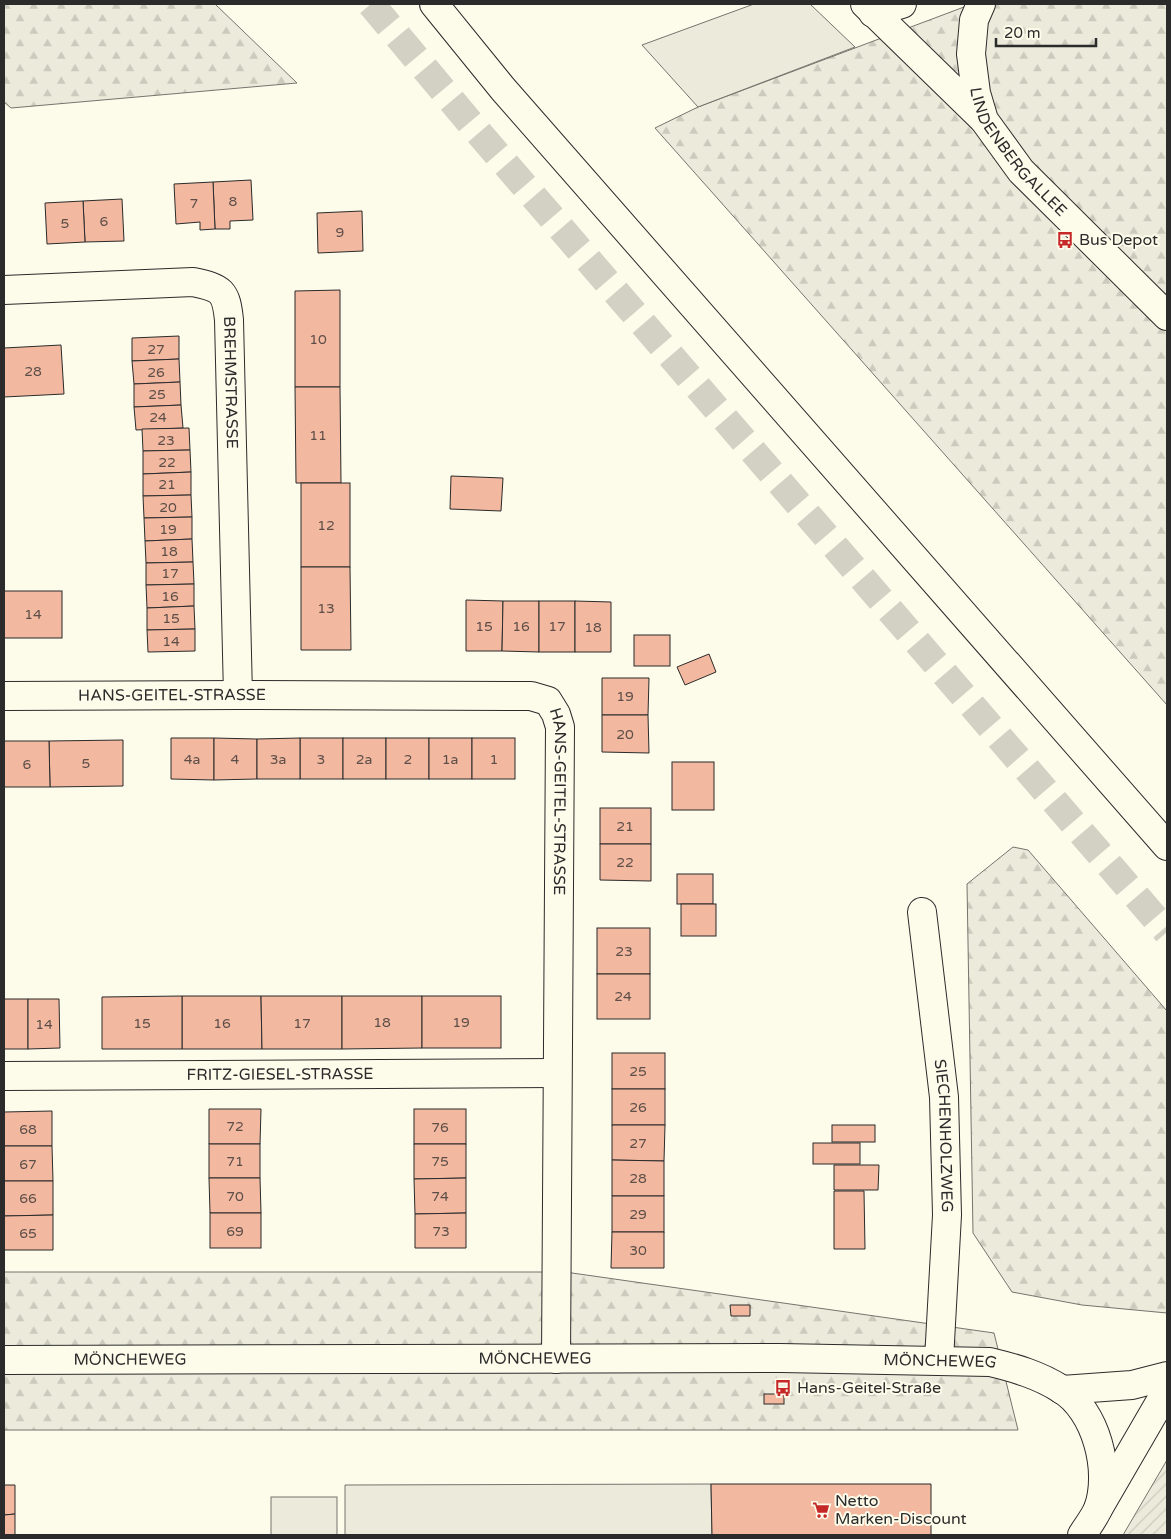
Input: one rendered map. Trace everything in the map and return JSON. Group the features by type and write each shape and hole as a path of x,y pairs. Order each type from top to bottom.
{"main road":[{"path":"434,4 509,97 1167,846"},
{"path":"869,8 902,4"},
{"name":"LINDENBERGALLEE","path":"981,4 974,20 971,54 976,93 984,120 1021,171 1167,316"},
{"path":"869,8 984,120"},
{"name":"BREHMSTRASSE","path":"4,290 194,282 214,286 227,301 238,695"},
{"name":"HANS-GEITEL-STRASSE","path":"4,696 531,696 548,701 556,714 560,727 556,1359"},
{"name":"SIECHENHOLZWEG","path":"922,912 944,1097 947,1215 939,1360"},
{"name":"FRITZ-GIESEL-STRASSE","path":"4,1076 557,1073"},
{"name":"MÖNCHEWEG","path":"4,1360 781,1358 939,1360 990,1362 1016,1368 1062,1390"},
{"path":"1062,1390 1132,1385 1167,1376"},
{"path":"1062,1390 1075,1401 1088,1418 1099,1445 1103,1464 1103,1486 1098,1509"},
{"path":"1082,1535 1167,1390"}],"green space":[{"path":"4,4 215,4 297,83 11,108 4,102"},
{"path":"972,4 1167,4 1167,705 655,128 698,107"},
{"path":"1013,847 1028,850 1167,1011 1167,1313 1082,1305 1012,1292 973,1233 967,884"},
{"path":"4,1272 565,1272 994,1333 1018,1430 4,1430"},
{"path":"1167,1460 1167,1535 1123,1535"}],"shaded area":[{"path":"754,4 810,4 855,47 698,107 642,45"},
{"path":"711,1484 712,1535 345,1535 345,1485"},
{"path":"271,1497 337,1497 337,1535 271,1535"}],"building":[{"path":"251,180 253,220 230,221 230,229 215,229 213,182"},
{"path":"213,182 215,229 200,230 200,222 176,224 174,184"},
{"path":"122,199 124,241 85,242 83,201"},
{"path":"83,201 85,242 47,244 45,203"},
{"path":"362,211 363,251 318,253 317,213"},
{"path":"340,290 340,387 295,387 295,291"},
{"path":"179,336 179,359 132,361 132,338"},
{"path":"61,345 64,394 4,397 4,348"},
{"path":"179,359 180,382 134,384 132,361"},
{"path":"180,382 181,405 134,407 134,384"},
{"path":"295,387 340,387 341,483 296,483"},
{"path":"181,405 183,428 136,430 134,407"},
{"path":"189,428 190,450 143,451 142,429"},
{"path":"190,450 191,472 143,474 143,451"},
{"path":"191,472 191,495 143,496 143,474"},
{"path":"451,476 503,478 501,511 450,509"},
{"path":"301,483 350,483 350,567 301,567"},
{"path":"191,495 192,517 144,518 143,496"},
{"path":"192,517 192,539 145,541 144,518"},
{"path":"192,539 193,562 146,563 145,541"},
{"path":"193,562 194,584 146,585 146,563"},
{"path":"301,567 350,567 351,650 301,650"},
{"path":"194,584 194,606 147,608 146,585"},
{"path":"4,591 62,591 62,638 4,638"},
{"path":"466,600 503,601 502,651 466,651"},
{"path":"503,601 539,601 539,652 502,651"},
{"path":"539,601 575,601 575,652 539,652"},
{"path":"575,601 611,602 611,652 575,652"},
{"path":"194,606 195,629 147,630 147,608"},
{"path":"195,629 195,651 148,652 147,630"},
{"path":"634,635 670,635 670,666 634,666"},
{"path":"709,654 716,672 685,685 677,667"},
{"path":"602,678 649,678 648,715 602,715"},
{"path":"602,715 648,715 649,753 602,752"},
{"path":"171,738 214,738 214,780 171,779"},
{"path":"214,738 257,739 257,779 214,780"},
{"path":"300,738 343,738 343,779 300,779"},
{"path":"300,738 300,779 257,779 257,739"},
{"path":"343,738 386,738 386,779 343,779"},
{"path":"386,738 429,738 429,779 386,779"},
{"path":"429,738 472,738 472,779 429,779"},
{"path":"472,738 515,738 515,779 472,779"},
{"path":"123,740 123,786 50,787 49,741"},
{"path":"4,741 49,741 50,787 4,787"},
{"path":"672,762 714,762 714,810 672,810"},
{"path":"600,808 651,808 651,844 600,844"},
{"path":"600,844 651,844 651,881 600,880"},
{"path":"677,874 713,874 713,904 677,904"},
{"path":"681,904 716,904 716,936 681,936"},
{"path":"597,928 650,928 650,974 597,974"},
{"path":"597,974 650,974 650,1019 597,1019"},
{"path":"182,996 261,996 262,1049 182,1049"},
{"path":"182,996 182,1049 102,1049 102,997"},
{"path":"261,996 342,996 342,1049 262,1049"},
{"path":"342,996 422,996 422,1048 342,1049"},
{"path":"422,996 501,996 501,1048 422,1048"},
{"path":"4,999 28,999 28,1049 4,1049"},
{"path":"28,999 59,999 60,1048 28,1049"},
{"path":"612,1053 665,1053 665,1089 612,1089"},
{"path":"612,1089 665,1089 665,1125 612,1125"},
{"path":"209,1109 261,1109 260,1144 209,1144"},
{"path":"414,1109 466,1109 466,1144 414,1144"},
{"path":"52,1111 52,1146 4,1146 4,1112"},
{"path":"612,1125 665,1125 664,1161 612,1160"},
{"path":"832,1125 875,1125 875,1142 832,1142"},
{"path":"813,1143 860,1143 860,1164 813,1164"},
{"path":"209,1144 260,1144 260,1178 209,1178"},
{"path":"414,1144 466,1144 466,1178 414,1179"},
{"path":"4,1146 52,1146 53,1181 4,1181"},
{"path":"612,1160 664,1161 664,1196 612,1196"},
{"path":"834,1165 879,1165 878,1190 834,1190"},
{"path":"209,1178 260,1178 261,1213 210,1213"},
{"path":"466,1178 466,1213 415,1214 414,1179"},
{"path":"4,1181 53,1181 53,1215 4,1216"},
{"path":"834,1191 864,1191 865,1249 834,1249"},
{"path":"612,1196 664,1196 664,1232 612,1232"},
{"path":"210,1213 261,1213 261,1248 210,1248"},
{"path":"466,1213 466,1248 415,1248 415,1214"},
{"path":"53,1215 53,1250 4,1250 4,1216"},
{"path":"612,1232 664,1232 664,1268 611,1268"},
{"path":"730,1305 750,1305 750,1316 731,1316"},
{"path":"764,1394 784,1394 784,1404 764,1404"},
{"name":"Netto Marken-Discount","path":"711,1484 931,1484 931,1535 712,1535"},
{"path":"4,1485 15,1485 15,1514 4,1515"},
{"path":"15,1514 15,1535 4,1535 4,1515"}],"tunnel":[{"path":"371,4 472,125 1167,932"}],"place":[{"name":"Bus Depot","path":"1065,240"},
{"name":"Hans-Geitel-Straße","path":"783,1388"},
{"name":"Netto Marken-Discount","path":"821,1510"}]}
